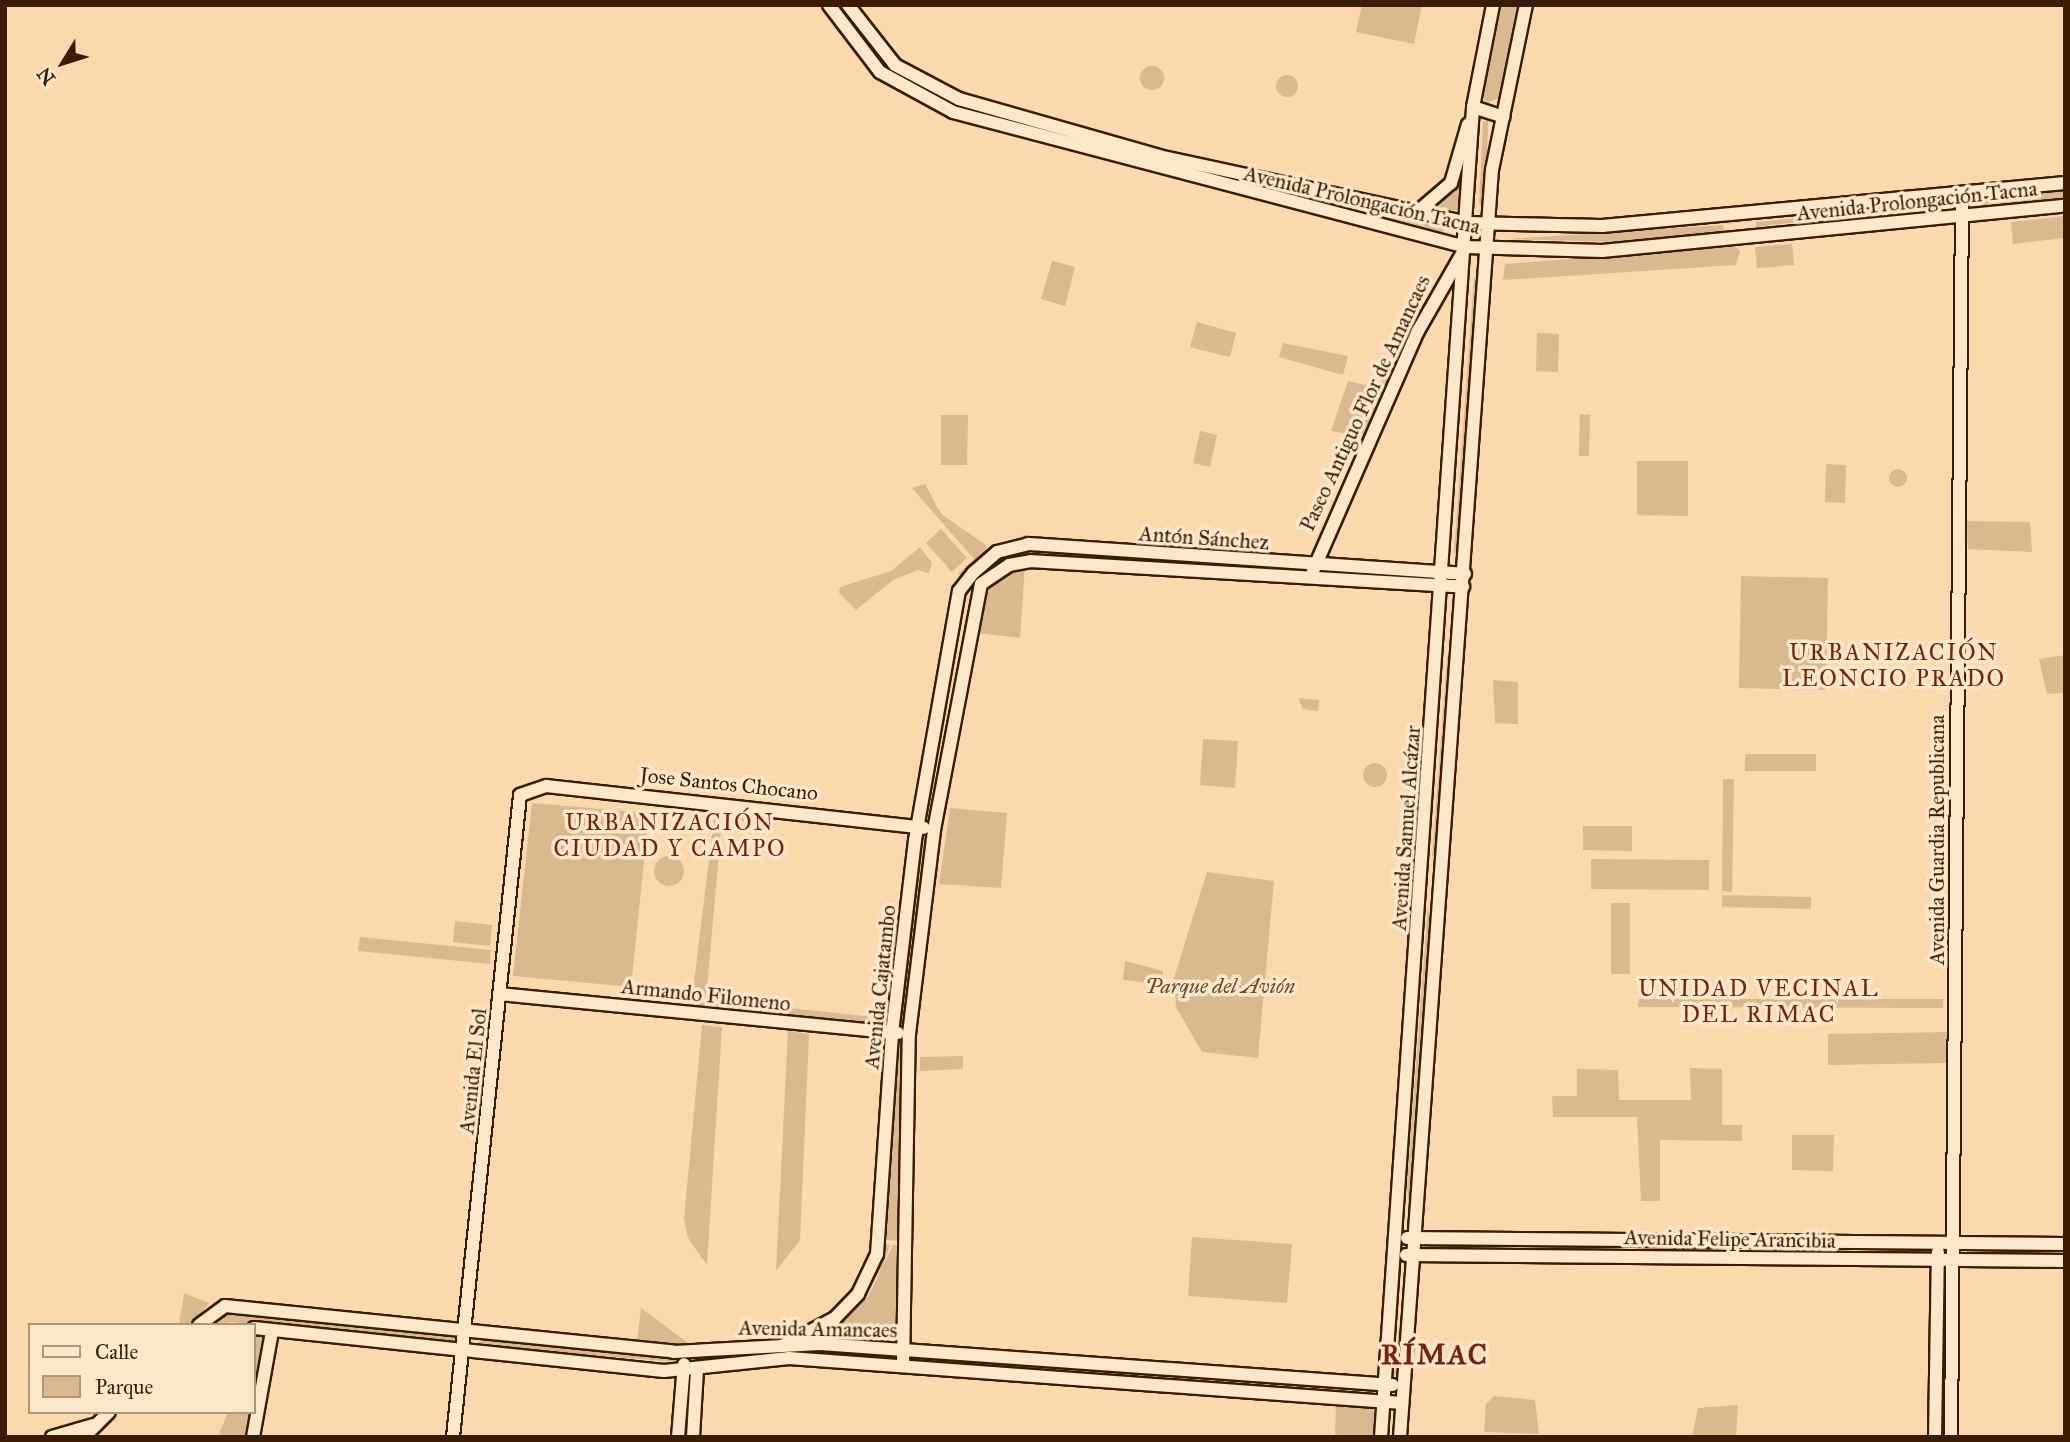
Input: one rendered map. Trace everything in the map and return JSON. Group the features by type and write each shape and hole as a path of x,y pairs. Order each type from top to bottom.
{"street":[{"name":"Avenida Prolongación Tacna","path":"829,5 855,47 915,96 1158,171 1466,247 1602,251 2065,206"},
{"name":"Avenida Prolongación Tacna","path":"848,5 886,56 933,88 1139,151 1468,223 1602,226 2065,183"},
{"path":"1416,213 1451,183 1473,107 1493,5"},
{"name":"Avenida Samuel Alcázar","path":"1400,1437 1489,223 1503,117 1526,5"},
{"path":"1473,107 1503,117"},
{"name":"Avenida Samuel Alcázar","path":"1381,1437 1443,586 1468,223 1473,107"},
{"name":"Avenida Guardia Republicana","path":"1947,1243 1962,193"},
{"name":"Paseo Antiguo Flor de Amancaes","path":"1313,580 1313,564 1449,267 1466,247"},
{"name":"Antón Sánchez","path":"959,591 982,564 1014,545 1444,571 1464,580"},
{"name":"Antón Sánchez","path":"976,595 990,576 1018,562 1443,586 1464,580"},
{"name":"Avenida Cajatambo","path":"784,1345 835,1318 858,1294 877,1254 891,1032 918,827 959,591"},
{"name":"Avenida Cajatambo","path":"903,1366 909,1034 934,830 976,595"},
{"path":"939,716 954,719"},
{"name":"Jose Santos Chocano","path":"520,795 546,786 934,830"},
{"name":"Avenida El Sol","path":"453,1437 466,1351 466,1329 520,795"},
{"name":"Armando Filomeno","path":"500,994 909,1034"},
{"name":"Avenida Felipe Arancibia","path":"1397,1237 2065,1244"},
{"path":"1935,1437 1935,1260 1947,1243"},
{"path":"1947,1243 1953,1261 1951,1437"},
{"name":"Avenida Felipe Arancibia","path":"1396,1253 1414,1256 2065,1261"},
{"name":"Avenida Amancaes","path":"202,1323 225,1306 684,1352 784,1345 904,1349 1404,1385"},
{"name":"Avenida Amancaes","path":"256,1328 690,1371 789,1358 1402,1403"},
{"path":"253,1437 272,1331"},
{"path":"684,1352 690,1371 693,1437"},
{"path":"678,1437 690,1371"},
{"path":"84,1437 107,1414"},
{"path":"52,1437 93,1425"}],"green space":[{"path":"1362,5 1422,5 1414,44 1356,32"},
{"path":"1500,5 1519,5 1499,98 1486,103 1480,93"},
{"path":"1152,66 1161,69 1164,78 1161,87 1152,90 1143,87 1140,78 1143,69"},
{"path":"1287,75 1295,78 1298,86 1295,94 1287,97 1279,94 1276,86 1279,78"},
{"path":"1488,120 1486,205 1479,205 1483,122"},
{"path":"1464,159 1461,210 1431,210 1455,187"},
{"path":"2065,190 2065,198 1974,207 1975,202"},
{"path":"1937,205 1756,227 1756,222"},
{"path":"2065,216 2065,238 2013,244 2011,222"},
{"path":"1387,217 1444,227 1443,232"},
{"path":"1723,225 1724,231 1618,242 1507,239"},
{"path":"1792,244 1794,265 1757,268 1755,247"},
{"path":"1734,246 1740,251 1736,265 1503,280 1505,264"},
{"path":"1052,261 1075,267 1065,306 1041,299"},
{"path":"1481,277 1460,553 1454,553 1474,278"},
{"path":"1197,322 1236,333 1230,357 1190,347"},
{"path":"1537,333 1559,334 1558,372 1536,371"},
{"path":"1410,335 1367,434 1359,436 1385,373"},
{"path":"1283,343 1348,356 1343,375 1279,357"},
{"path":"1348,381 1376,388 1355,435 1331,431"},
{"path":"1580,414 1590,415 1589,456 1579,456"},
{"path":"941,415 968,415 967,465 941,465"},
{"path":"1200,431 1217,435 1210,467 1193,463"},
{"path":"1637,461 1688,461 1688,516 1637,515"},
{"path":"1826,464 1846,465 1845,503 1825,502"},
{"path":"1898,469 1904,472 1907,478 1904,484 1898,487 1892,484 1889,478 1892,472"},
{"path":"925,484 941,514 986,545 987,552 964,578 958,574 974,559 912,488"},
{"path":"1967,521 2030,522 2032,552 1968,549"},
{"path":"941,529 967,558 952,572 926,543"},
{"path":"920,547 932,563 929,573 918,570 893,580 856,610 839,593 840,587 891,571"},
{"path":"1193,560 1304,568 1304,575 1193,567"},
{"path":"1025,566 1020,638 977,633 988,584"},
{"path":"1741,576 1828,578 1826,690 1739,688"},
{"path":"2065,655 2065,693 2047,694 2039,659"},
{"path":"1447,657 1453,659 1439,855 1432,857"},
{"path":"1493,680 1518,682 1518,724 1495,723"},
{"path":"1298,698 1319,700 1318,711 1303,709"},
{"path":"1203,739 1238,741 1235,788 1200,785"},
{"path":"1745,754 1816,754 1816,771 1745,771"},
{"path":"1375,763 1384,766 1387,775 1384,784 1375,787 1366,784 1363,775 1366,766"},
{"path":"1723,779 1734,779 1732,892 1722,891"},
{"path":"532,803 649,813 631,987 513,976"},
{"path":"950,808 1007,813 1001,888 939,884"},
{"path":"715,811 768,816 767,823 722,820 706,999 883,1018 882,1028 691,1007"},
{"path":"1583,826 1632,826 1632,851 1583,850"},
{"path":"926,832 905,1027 900,1029 919,841"},
{"path":"669,856 680,860 684,871 680,882 669,886 658,882 654,871 658,860"},
{"path":"1591,859 1709,860 1709,890 1591,889"},
{"name":"Parque del Avión","path":"1207,872 1274,881 1258,1058 1202,1052 1176,1007 1174,978"},
{"path":"1722,895 1811,897 1811,909 1722,907"},
{"path":"1611,903 1630,903 1630,974 1611,974"},
{"path":"1428,904 1432,944 1411,1230 1407,1186"},
{"path":"455,921 492,925 490,946 453,942"},
{"path":"360,937 491,950 490,964 358,951"},
{"path":"1125,961 1163,971 1162,984 1123,980"},
{"path":"1639,999 1943,999 1943,1008 1638,1007"},
{"path":"702,1025 722,1027 707,1265 688,1238 684,1219"},
{"path":"788,1031 809,1034 800,1240 776,1271"},
{"path":"1947,1032 1946,1063 1828,1065 1828,1034"},
{"path":"900,1039 903,1043 901,1241 884,1240"},
{"path":"963,1056 963,1069 920,1071 920,1057"},
{"path":"1690,1068 1722,1069 1722,1125 1742,1125 1742,1141 1660,1140 1660,1201 1641,1201 1637,1117 1553,1117 1552,1096 1577,1096 1577,1069 1618,1070 1619,1100 1691,1100"},
{"path":"1792,1135 1834,1135 1833,1171 1792,1170"},
{"path":"1192,1237 1292,1244 1287,1303 1188,1296"},
{"path":"883,1244 890,1245 883,1266 856,1307"},
{"path":"893,1245 900,1246 897,1336 888,1342 840,1338 835,1330 868,1297"},
{"path":"1428,1246 1619,1247 1622,1250 1424,1250"},
{"path":"2014,1250 2065,1251 2065,1257 2013,1256"},
{"path":"1406,1263 1408,1264 1399,1377 1394,1374"},
{"path":"184,1293 209,1303 194,1323 179,1323"},
{"path":"641,1308 688,1343 685,1347 637,1341"},
{"path":"225,1312 453,1335 459,1340 453,1346 256,1323 208,1323"},
{"path":"256,1334 266,1336 256,1396"},
{"path":"1943,1334 1950,1335 1948,1437 1942,1437"},
{"path":"482,1338 673,1357 677,1362 476,1346"},
{"path":"796,1348 869,1353 869,1360 692,1363"},
{"path":"914,1356 975,1359 979,1364 914,1362"},
{"path":"998,1362 1078,1367 1079,1370 998,1368"},
{"path":"1097,1368 1198,1376 1199,1381 1097,1376"},
{"path":"1222,1378 1374,1389 1375,1392 1222,1385"},
{"path":"1494,1396 1535,1400 1539,1434 1484,1432 1486,1404"},
{"path":"1336,1404 1373,1406 1377,1437 1335,1437"},
{"path":"1738,1405 1736,1437 1692,1437 1698,1408"},
{"path":"227,1414 253,1414 249,1437 218,1437"}],"district":[{"name":"URBANIZACIÓN LEONCIO PRADO","path":"1894,665"},
{"name":"URBANIZACIÓN CIUDAD Y CAMPO","path":"670,835"},
{"name":"UNIDAD VECINAL DEL RIMAC","path":"1759,1001"},
{"name":"RÍMAC","path":"1435,1355"}]}
